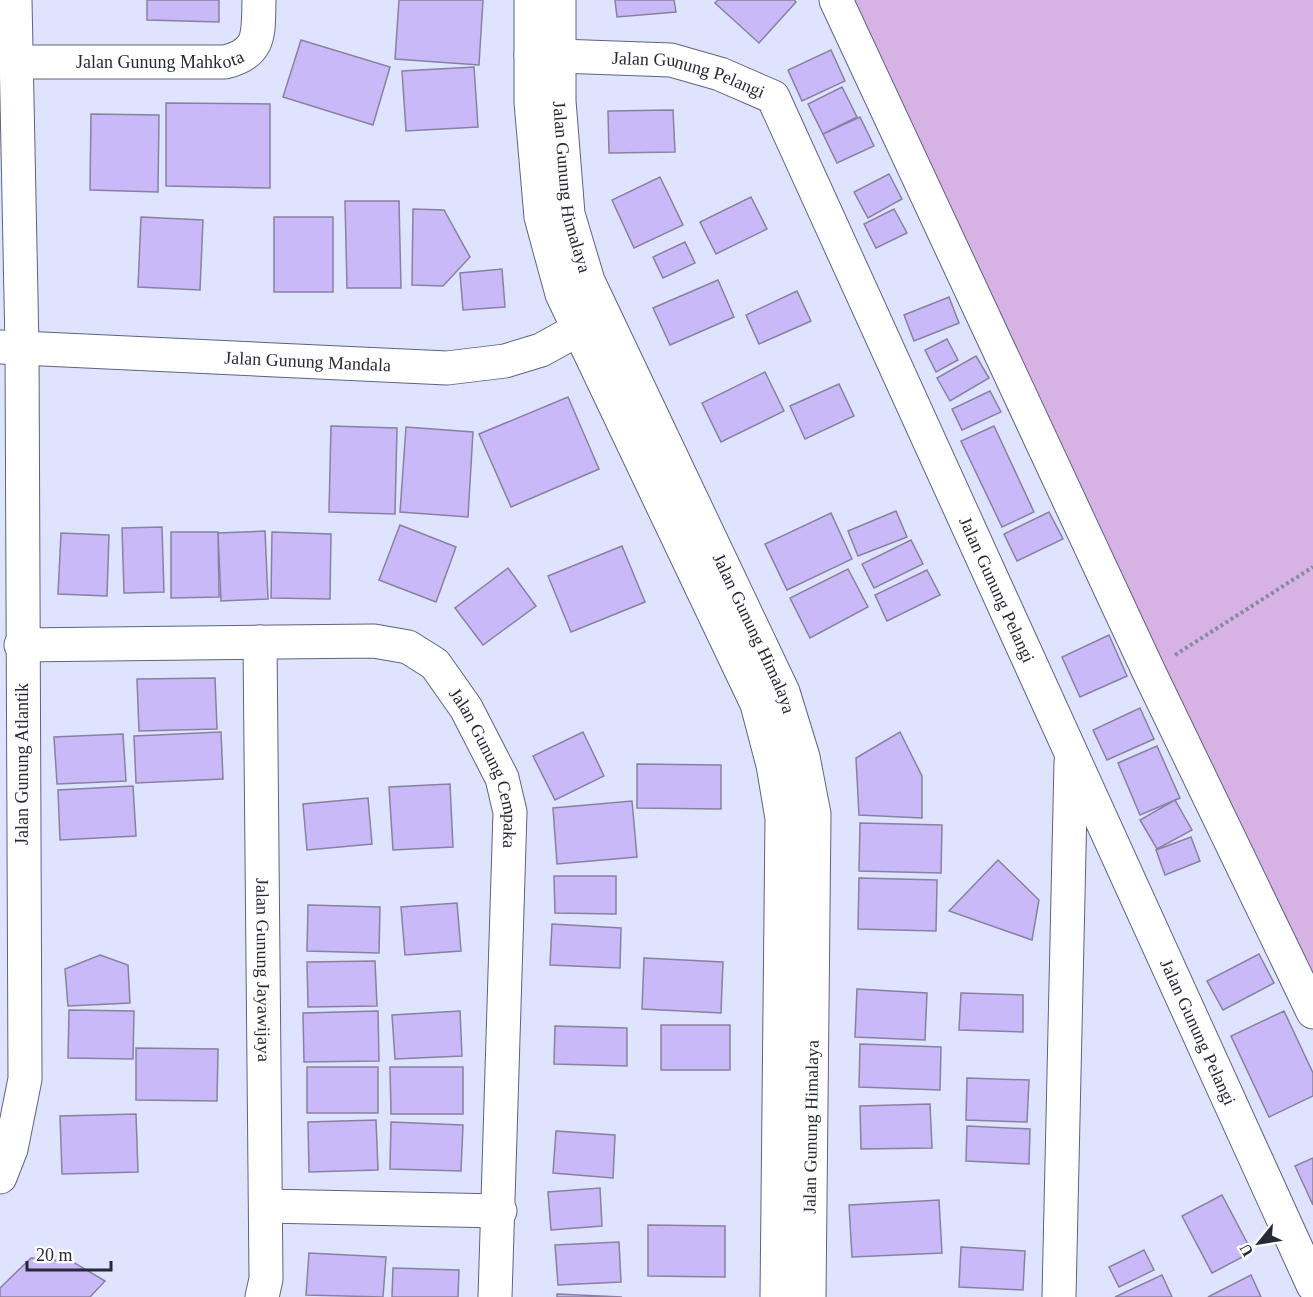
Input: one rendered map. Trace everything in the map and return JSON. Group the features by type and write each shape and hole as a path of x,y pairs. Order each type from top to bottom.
{"street":[{"path":"11,347 15,0"},
{"name":"Jalan Gunung Mahkota","path":"14,62 225,62 242,58 252,49 258,36 259,0"},
{"name":"Jalan Gunung Himalaya","path":"531,0 545,55"},
{"name":"Jalan Gunung Himalaya","path":"559,0 531,102 542,218 562,294 592,322 783,692 803,757 814,814 809,1297"},
{"path":"836,0 1149,672 1313,1012"},
{"name":"Jalan Gunung Pelangi","path":"545,55 671,60 720,74 773,97 1313,1285"},
{"name":"Jalan Gunung Himalaya","path":"592,322 757,704 773,765 782,818 777,1297"},
{"name":"Jalan Gunung Mandala","path":"11,347 447,368 505,361 541,350 592,322"},
{"name":"Jalan Gunung Atlantik","path":"0,1177 11,1149 25,1078 21,645 11,347"},
{"name":"Jalan Gunung Cempaka","path":"21,645 374,641 408,647 435,664 466,708 502,778 510,812 500,1211 495,1297"},
{"name":"Jalan Gunung Jayawijaya","path":"260,642 266,1206 266,1279 262,1297"},
{"path":"1059,1297 1071,753"},
{"path":"266,1206 500,1211"}],"path":[{"path":"1149,672 1313,567"}],"shaded area":[{"path":"828,0 1313,0 1313,1028"}],"building":[{"path":"147,0 219,0 219,22 147,20"},
{"path":"399,0 483,0 479,65 395,59"},
{"path":"615,0 674,0 676,12 617,17"},
{"path":"718,0 794,0 796,2 759,43 715,3"},
{"path":"301,40 390,67 373,125 283,97"},
{"path":"831,50 845,81 802,101 788,70"},
{"path":"474,67 478,127 406,131 402,71"},
{"path":"842,87 857,117 823,134 808,104"},
{"path":"166,103 270,104 270,188 166,186"},
{"path":"673,110 675,152 609,153 608,111"},
{"path":"91,114 159,115 158,192 90,190"},
{"path":"860,117 874,146 837,163 823,134"},
{"path":"889,174 902,199 868,218 854,192"},
{"path":"660,177 683,225 634,248 612,200"},
{"path":"751,197 767,229 716,254 700,222"},
{"path":"345,201 399,201 401,288 347,288"},
{"path":"413,209 444,210 470,257 443,286 412,285"},
{"path":"894,209 907,233 876,248 864,224"},
{"path":"141,217 203,220 200,290 138,287"},
{"path":"274,217 333,217 333,292 274,292"},
{"path":"685,242 695,263 663,278 653,257"},
{"path":"502,269 505,307 463,310 460,273"},
{"path":"718,280 734,317 670,345 653,308"},
{"path":"797,291 811,321 759,344 746,315"},
{"path":"949,297 959,323 914,341 904,315"},
{"path":"947,339 958,360 936,372 925,350"},
{"path":"976,356 989,378 950,401 937,378"},
{"path":"765,372 784,411 721,442 702,403"},
{"path":"839,384 854,416 805,439 790,406"},
{"path":"990,391 1001,412 962,430 952,409"},
{"path":"568,397 599,469 511,507 479,434"},
{"path":"331,426 397,428 395,514 329,512"},
{"path":"994,426 1034,512 1002,527 961,441"},
{"path":"406,427 473,432 468,517 400,512"},
{"path":"896,511 907,537 858,556 848,531"},
{"path":"1049,512 1063,539 1017,561 1004,534"},
{"path":"831,513 852,559 787,590 765,544"},
{"path":"400,525 456,547 436,602 379,580"},
{"path":"162,527 164,592 124,593 122,528"},
{"path":"265,531 268,599 221,601 218,533"},
{"path":"171,532 218,532 219,597 171,598"},
{"path":"272,532 331,534 330,599 271,598"},
{"path":"61,533 109,535 107,596 58,594"},
{"path":"911,540 923,564 874,588 862,564"},
{"path":"622,546 645,602 571,632 548,576"},
{"path":"508,568 536,606 483,645 455,608"},
{"path":"848,569 868,607 810,638 790,598"},
{"path":"927,570 940,595 887,621 875,595"},
{"path":"1109,635 1127,676 1080,697 1062,657"},
{"path":"215,678 217,729 139,731 137,679"},
{"path":"1140,708 1154,739 1107,760 1093,730"},
{"path":"221,732 223,779 136,783 134,736"},
{"path":"583,732 604,776 555,800 533,756"},
{"path":"900,732 922,776 922,818 859,815 856,758"},
{"path":"123,734 126,781 57,784 54,737"},
{"path":"1157,746 1180,798 1140,815 1118,763"},
{"path":"637,764 721,765 721,809 637,808"},
{"path":"450,784 453,847 393,850 389,787"},
{"path":"133,786 136,836 60,840 58,790"},
{"path":"368,798 372,844 307,850 303,804"},
{"path":"1175,800 1192,830 1157,849 1140,820"},
{"path":"632,801 637,857 557,864 553,808"},
{"path":"860,823 942,825 941,873 859,871"},
{"path":"1191,837 1200,861 1165,875 1156,850"},
{"path":"998,860 1039,900 1032,940 949,911"},
{"path":"554,876 616,876 616,914 555,913"},
{"path":"859,878 937,880 936,931 858,929"},
{"path":"457,903 461,951 405,955 401,907"},
{"path":"308,905 380,907 379,953 307,951"},
{"path":"552,924 621,928 620,968 550,965"},
{"path":"1259,954 1274,983 1223,1010 1207,981"},
{"path":"100,955 128,965 130,1003 68,1006 65,969"},
{"path":"644,958 723,962 721,1013 642,1009"},
{"path":"375,961 377,1006 308,1007 307,962"},
{"path":"857,989 927,993 925,1040 855,1037"},
{"path":"961,993 1023,995 1023,1032 959,1030"},
{"path":"69,1010 134,1011 133,1059 68,1058"},
{"path":"378,1011 379,1061 304,1062 303,1013"},
{"path":"460,1011 462,1056 395,1059 392,1015"},
{"path":"1284,1011 1313,1073 1313,1096 1269,1117 1231,1036"},
{"path":"661,1025 730,1025 730,1070 661,1070"},
{"path":"555,1026 627,1028 627,1066 554,1064"},
{"path":"860,1044 941,1047 940,1090 859,1087"},
{"path":"136,1048 218,1049 217,1101 136,1100"},
{"path":"307,1067 378,1067 378,1113 307,1113"},
{"path":"390,1067 463,1067 463,1114 391,1114"},
{"path":"967,1078 1029,1080 1027,1122 966,1120"},
{"path":"930,1104 932,1148 861,1149 860,1106"},
{"path":"136,1114 138,1172 62,1174 60,1116"},
{"path":"376,1120 378,1170 309,1172 308,1122"},
{"path":"391,1122 463,1125 461,1171 390,1169"},
{"path":"967,1126 1030,1129 1029,1164 966,1161"},
{"path":"556,1131 615,1135 613,1178 553,1173"},
{"path":"1313,1158 1313,1205 1295,1166"},
{"path":"600,1188 602,1226 551,1230 548,1192"},
{"path":"1222,1195 1252,1252 1212,1273 1182,1216"},
{"path":"939,1200 942,1253 852,1257 849,1205"},
{"path":"648,1225 725,1226 725,1277 648,1276"},
{"path":"619,1242 621,1282 558,1285 555,1245"},
{"path":"961,1247 1025,1251 1023,1290 959,1287"},
{"path":"1144,1250 1154,1270 1119,1287 1109,1267"},
{"path":"309,1253 386,1257 383,1297 306,1295"},
{"path":"31,1258 73,1262 105,1281 90,1297 0,1297 0,1288"},
{"path":"393,1268 459,1270 458,1297 392,1297"},
{"path":"1162,1275 1172,1297 1115,1297"},
{"path":"1251,1275 1261,1297 1208,1297"},
{"path":"557,1294 622,1297 557,1297"}]}
